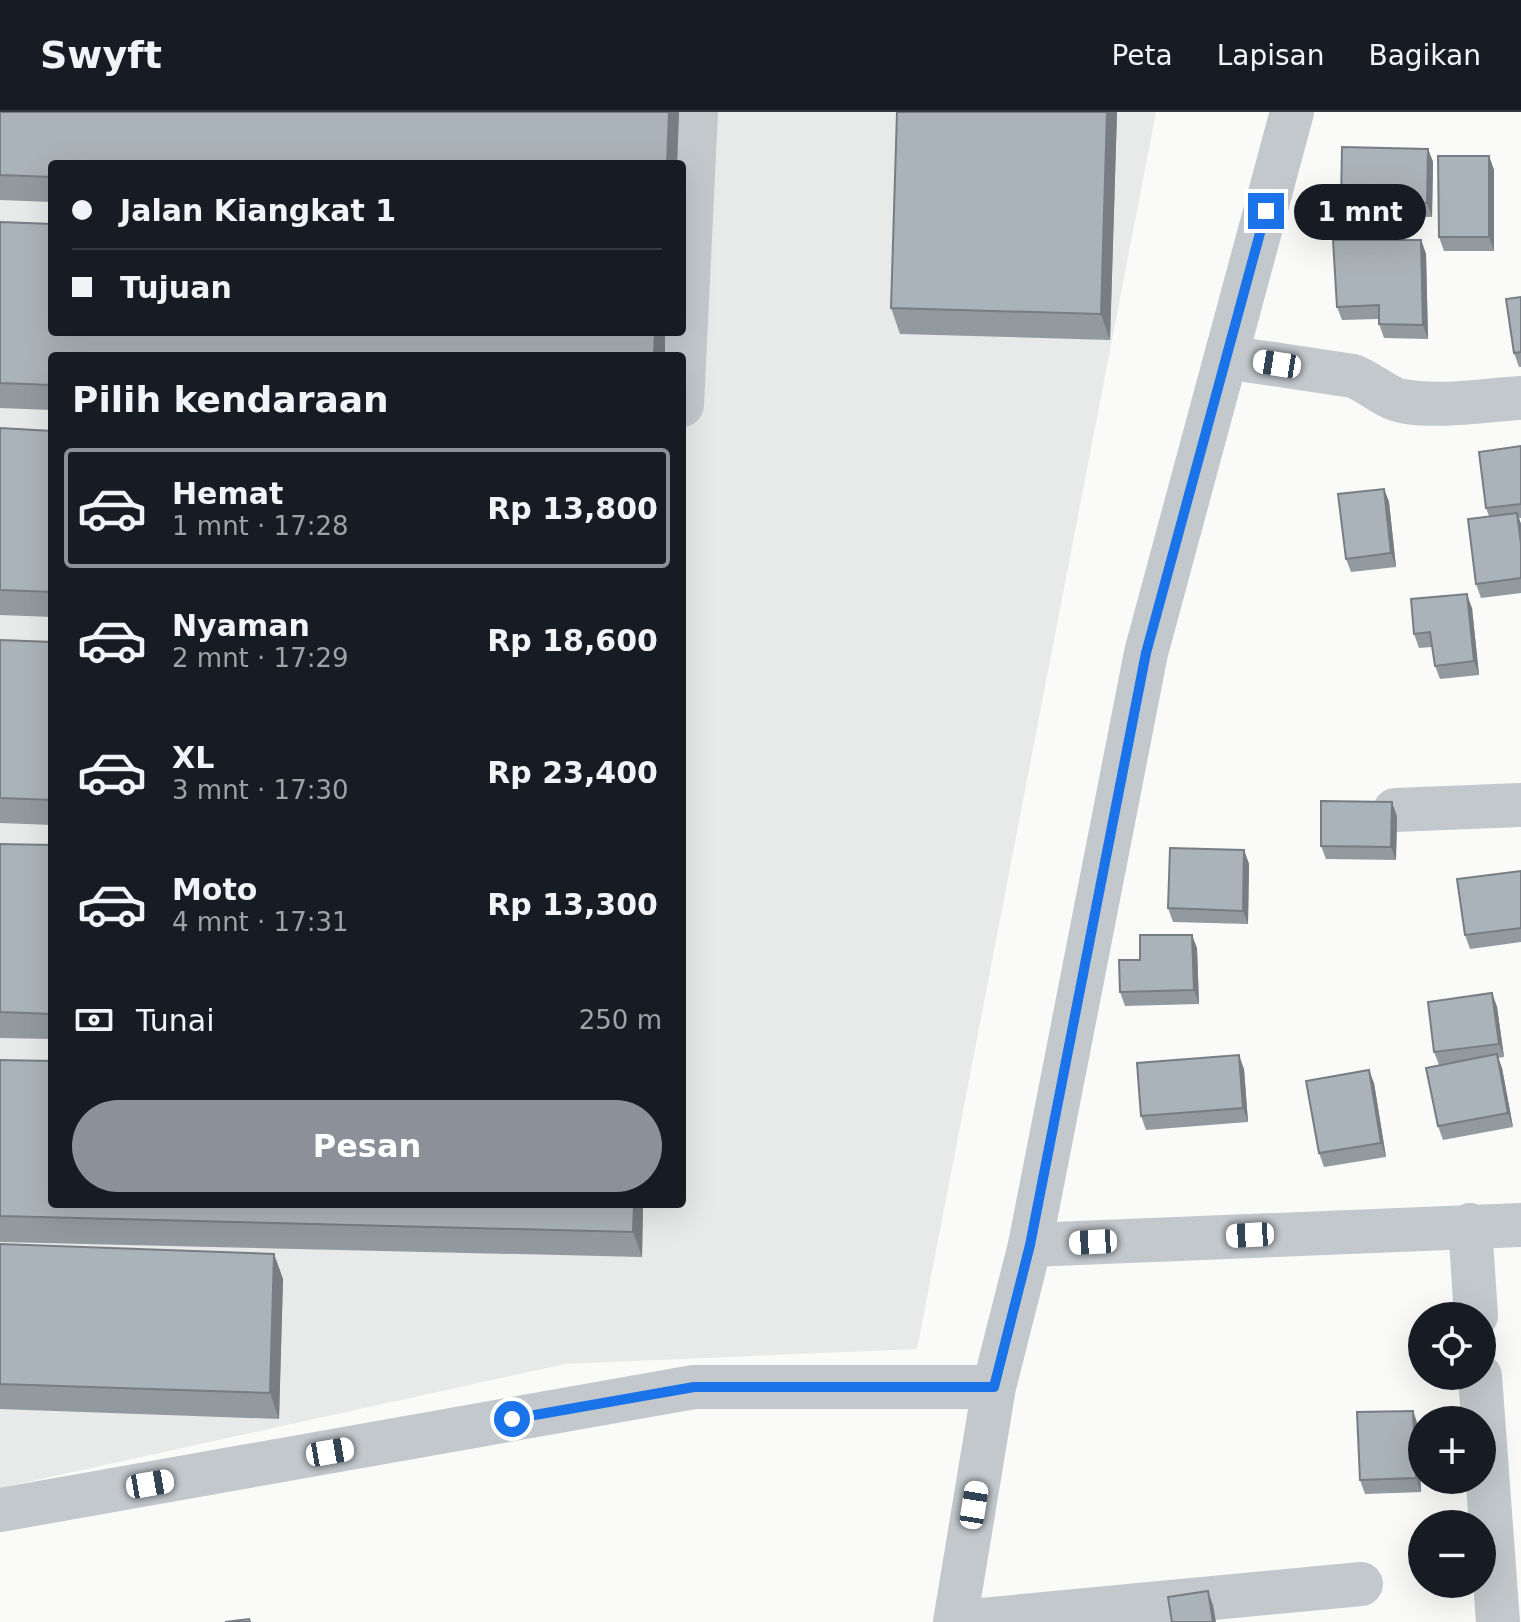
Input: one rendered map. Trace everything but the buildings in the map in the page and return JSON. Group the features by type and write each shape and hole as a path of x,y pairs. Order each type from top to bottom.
{"street":[{"path":"686,321 696,112"},
{"path":"1292,112 1146,653 1030,1245 994,1387 958,1622 1361,1584"},
{"path":"1226,357 1353,376 1370,382 1400,401 1443,403 1521,398"},
{"path":"1395,810 1521,805"},
{"path":"1470,1225 1475,1302"},
{"path":"1030,1245 1521,1225"},
{"path":"0,1510 694,1387 994,1387"},
{"path":"1481,1390 1498,1622"}],"shaded area":[{"path":"0,112 1156,112 917,1349 565,1364 0,1488"}],"route":[{"path":"512,1419 694,1387 994,1387 1030,1245 1146,653 1266,211"}]}
